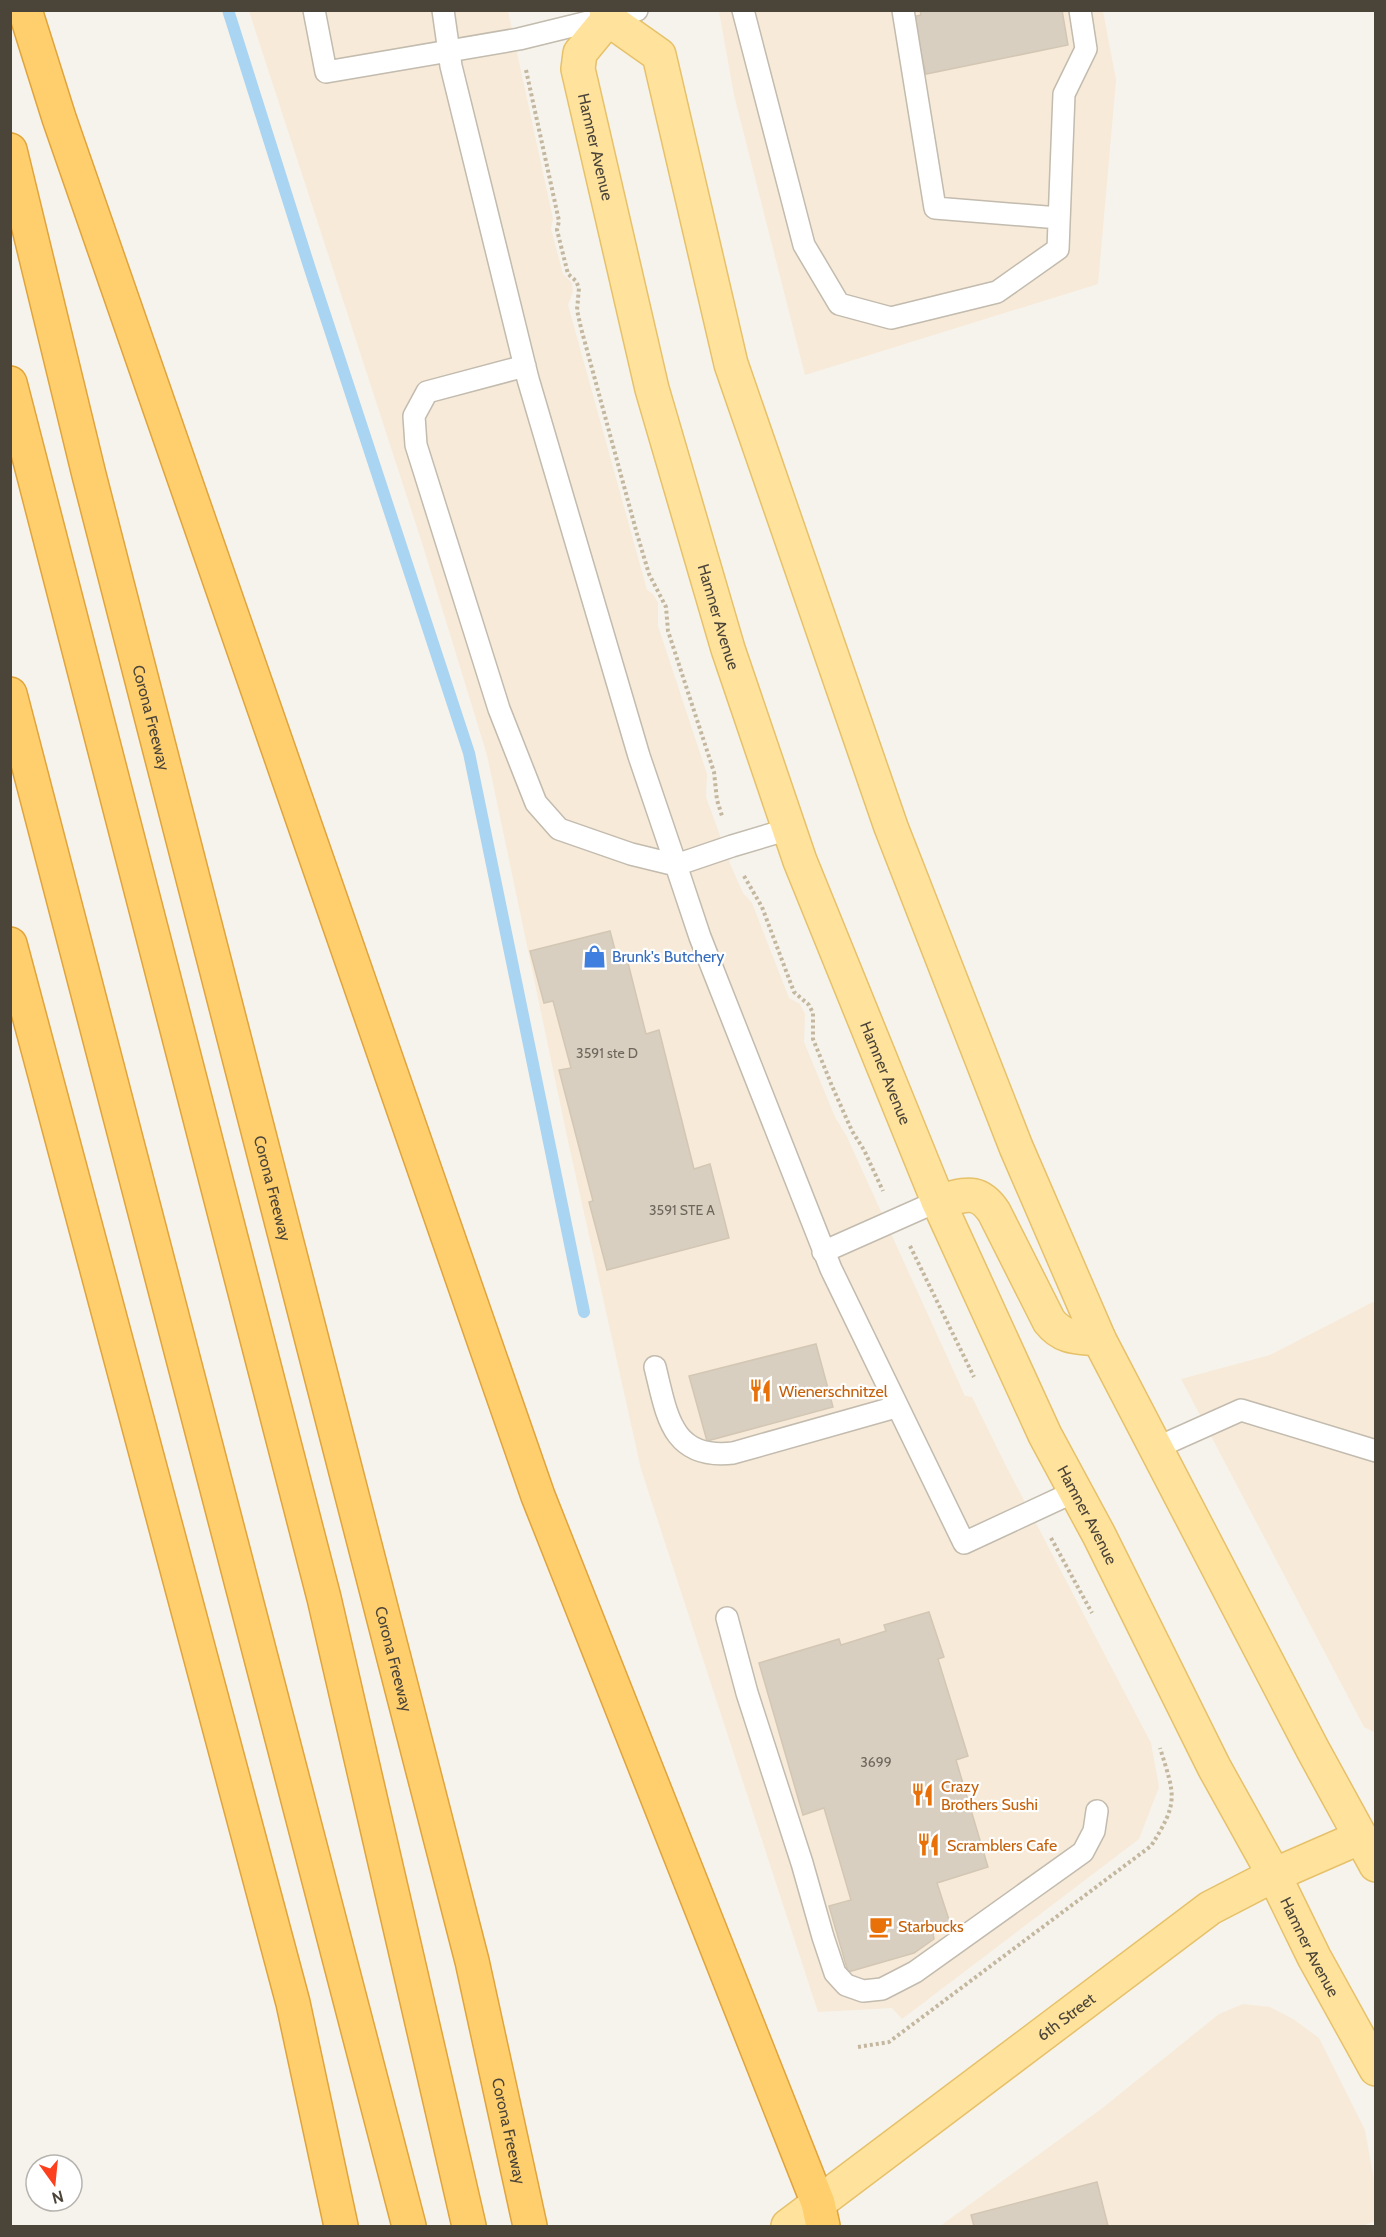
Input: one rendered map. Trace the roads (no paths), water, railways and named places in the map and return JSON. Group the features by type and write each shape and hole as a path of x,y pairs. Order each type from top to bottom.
{"highway":[{"path":"25,10 58,118 538,1496 820,2215"},
{"name":"Corona Freeway","path":"10,150 89,475 469,1949 530,2226"},
{"path":"10,384 324,1598 469,2226"},
{"path":"10,694 409,2226"},
{"path":"10,944 293,2003 341,2226"}],"main road":[{"name":"Hamner Avenue","path":"617,13 580,53 578,62 580,81 652,389 728,649 800,861 938,1201 1045,1435 1076,1491 1214,1767 1274,1875 1314,1957 1376,2069"},
{"path":"617,13 659,55 731,364 891,827 1016,1147 1099,1339 1368,1851"},
{"path":"938,1201 979,1195 994,1212 1049,1321 1058,1332 1099,1339"},
{"name":"6th Street","path":"788,2226 820,2215 1210,1908 1274,1875 1368,1851"}],"lane":[{"path":"314,10 326,72 519,39 617,13"},
{"path":"443,10 449,50 525,366 639,756 700,937 824,1252 963,1543 1076,1491"},
{"path":"743,10 804,246 839,304 891,318 997,292 1058,249 1064,94 1086,49 1080,10"},
{"path":"903,10 935,208 1059,218"},
{"path":"525,366 427,392 414,416 416,445 499,709 536,803 559,829 631,854 676,865 789,829"},
{"path":"824,1252 938,1201"},
{"path":"655,1367 667,1413 682,1441 698,1451 714,1455 732,1453 897,1407"},
{"path":"1156,1448 1241,1410 1376,1451"},
{"path":"727,1618 747,1693 802,1863 823,1937 835,1973 846,1985 863,1991 882,1989 915,1972 1083,1852 1094,1831 1096,1811"}],"waterway":[{"path":"228,10 309,266 469,753 584,1312"}],"place":[{"name":"Brunk's Butchery","path":"594,956"},
{"name":"Wienerschnitzel","path":"761,1391"},
{"name":"Crazy Brothers Sushi","path":"923,1795"},
{"name":"Scramblers Cafe","path":"929,1845"},
{"name":"Starbucks","path":"880,1926"}]}
